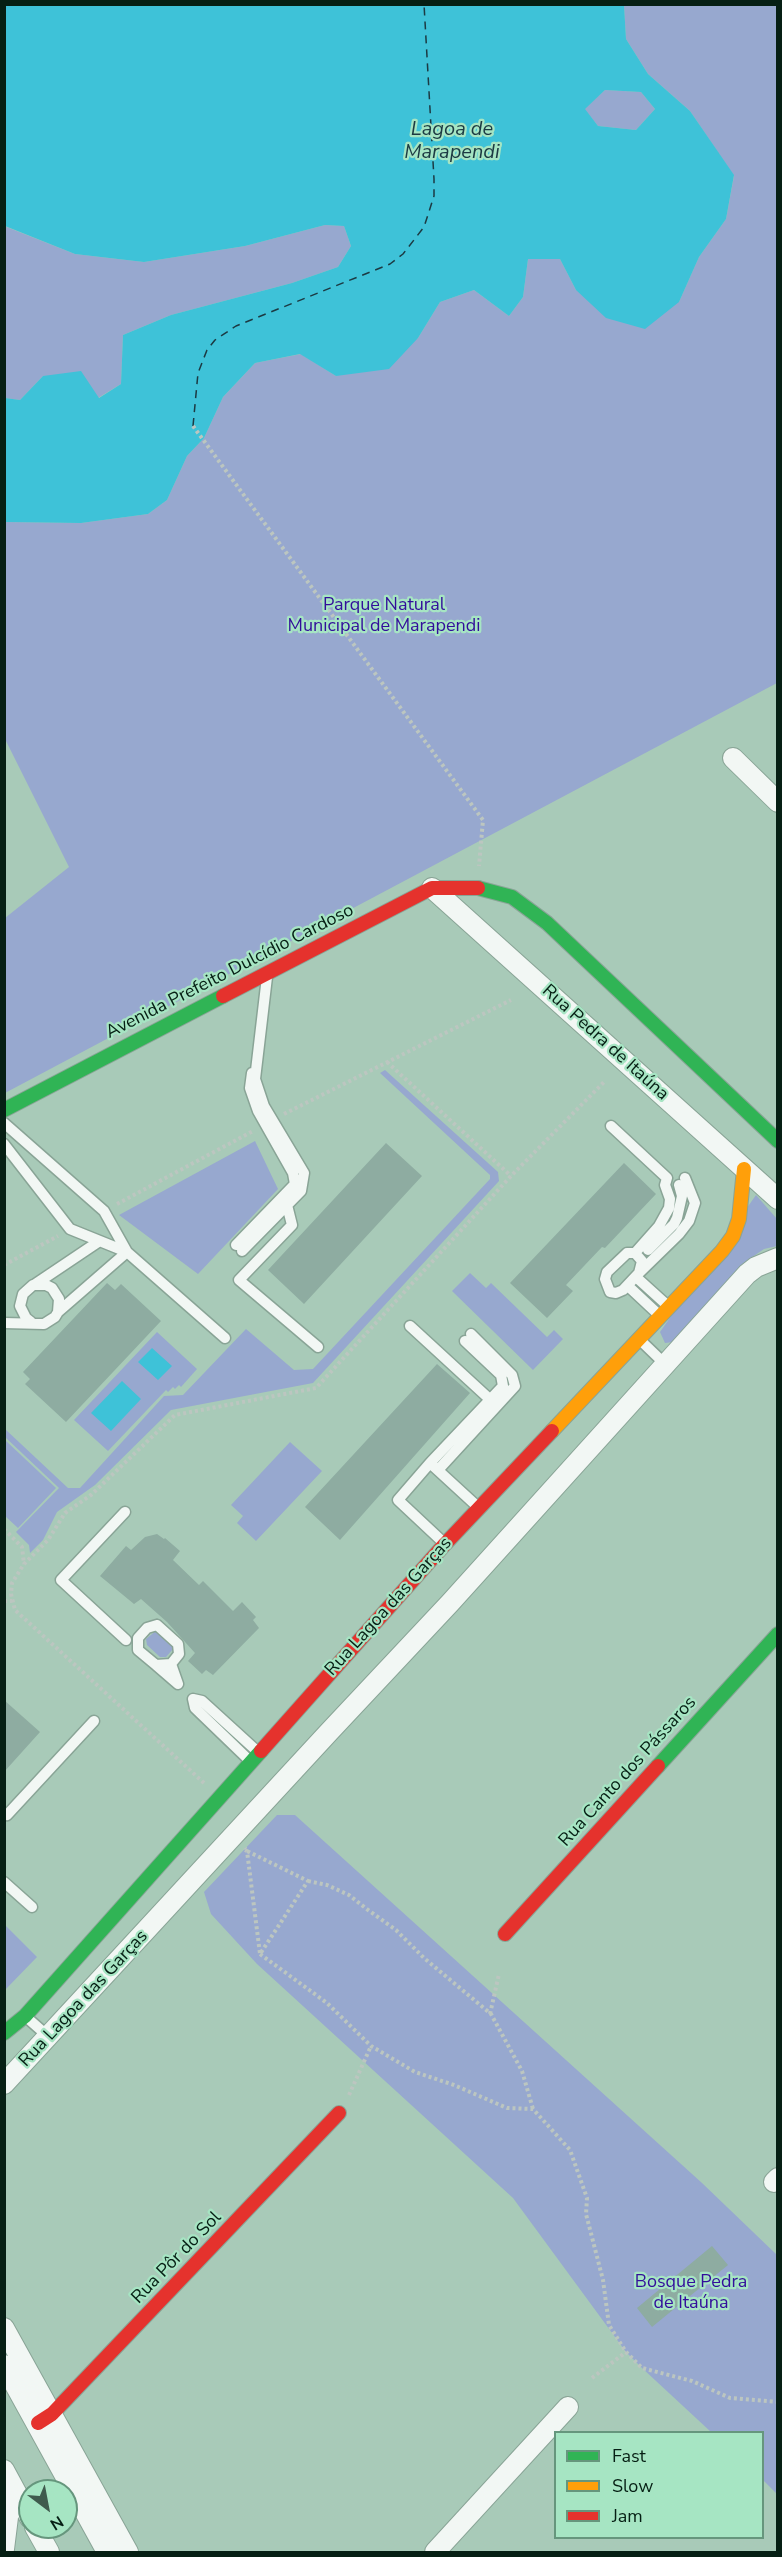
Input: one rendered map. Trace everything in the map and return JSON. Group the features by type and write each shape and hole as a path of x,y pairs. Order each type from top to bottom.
{"street":[{"path":"733,758 777,802"},
{"path":"499,881 552,912 777,1122"},
{"name":"Avenida Prefeito Dulcídio Cardoso","path":"4,1110 432,888 477,888"},
{"name":"Rua Pedra de Itaúna","path":"432,888 777,1199"},
{"path":"477,888 512,897 547,923 777,1141"},
{"name":"Rua Lagoa das Garças","path":"4,2033 24,2016 445,1544 733,1236 739,1219 744,1169"},
{"name":"Rua Lagoa das Garças","path":"4,2084 50,2038 450,1603 747,1274 777,1257"},
{"name":"Rua Canto dos Pássaros","path":"505,1934 777,1634"},
{"name":"Rua Pôr do Sol","path":"45,2419 339,2114"},
{"path":"4,2328 107,2553"},
{"path":"4,2365 45,2419 128,2553"},
{"path":"435,2553 568,2407"},
{"path":"8,2478 18,2496"},
{"path":"4,2549 8,2478"},
{"path":"41,2539 49,2553"}],"lane":[{"path":"239,1248 286,1200 301,1191 304,1173 264,1106 255,1079 266,973"},
{"path":"4,1124 104,1211 127,1252 225,1338"},
{"path":"611,1126 667,1178 665,1185 670,1199 669,1208 659,1226 637,1255"},
{"path":"4,1144 70,1229 127,1252"},
{"path":"682,1182 695,1203 689,1221 628,1286 616,1293 610,1292 604,1279 607,1272 627,1253 637,1255 674,1224 681,1205 682,1182"},
{"path":"286,1200 292,1225 239,1280 318,1347"},
{"path":"4,1322 20,1306 23,1294 33,1285 98,1242"},
{"path":"4,1322 44,1323 50,1321 127,1252"},
{"path":"637,1255 642,1265 638,1275"},
{"path":"638,1275 664,1311"},
{"path":"33,1285 39,1284 52,1288 59,1299 58,1312"},
{"path":"628,1286 664,1311"},
{"path":"20,1306 26,1318 31,1322"},
{"path":"410,1326 494,1404"},
{"path":"445,1544 398,1500 515,1386 512,1375 468,1337"},
{"path":"638,1337 666,1365"},
{"path":"434,1466 479,1508"},
{"path":"125,1512 62,1580 193,1699 202,1701 254,1757"},
{"path":"134,1643 147,1628 157,1625 178,1644 179,1654 171,1664 156,1665"},
{"path":"171,1664 178,1684"},
{"path":"4,1813 7,1815 94,1721"},
{"path":"4,1882 32,1907"},
{"path":"24,2016 50,2038"}],"path":[{"path":"193,426 483,820 477,888"},
{"path":"387,1062 511,1176"},
{"path":"214,1801 206,1794 203,1783 15,1610 12,1602 12,1583 24,1564 48,1540 65,1513 91,1495 175,1414 316,1388 511,1176 605,1081"},
{"path":"4,1530 22,1547 24,1564"},
{"path":"4,1601 12,1602"},
{"path":"231,1839 247,1851 308,1881 349,1895 396,1930 424,1959 454,1981 491,2014 522,2071 532,2109 570,2150 583,2182 588,2205 586,2214 603,2280 609,2325 626,2352 642,2368 692,2381 730,2398 777,2402"},
{"path":"231,1839 247,1851 260,1954 327,2003 371,2046 416,2072 454,2085 507,2108 532,2109"},
{"path":"260,1954 308,1881"},
{"path":"491,2014 499,1974"},
{"path":"348,2098 371,2046"},
{"path":"592,2378 626,2352"}],"green space":[{"name":"Parque Natural Municipal de Marapendi","path":"624,5 777,5 777,683 5,1093 5,918 69,867 5,739 5,522 81,523 148,514 167,500 187,456 204,438 223,397 255,363 301,354 336,376 418,338 440,302 474,290 509,316 523,297 528,259 560,259 576,290 679,302 699,257 726,219 734,176 690,111 648,74 626,39"},
{"path":"605,90 641,92 655,109 636,130 598,126 584,109"},
{"path":"325,225 344,226 351,246 338,267 292,283 171,315 123,335 121,384 98,398 43,376 20,400 5,398 4,226 75,254 144,262 245,246"},
{"path":"385,1070 498,1172 499,1181 313,1383 171,1410 95,1485 57,1512 43,1540 30,1553 29,1545 16,1532 59,1488 5,1437 5,1429 68,1488 80,1488 164,1396 183,1395 246,1329 294,1370 313,1369 490,1179 490,1175 380,1073"},
{"path":"255,1141 278,1189 198,1274 119,1215"},
{"path":"756,1195 777,1219 777,1246 764,1249 745,1262 673,1342 665,1343 660,1332"},
{"path":"470,1273 486,1288 491,1283 547,1337 554,1330 563,1339 533,1370 452,1291"},
{"path":"157,1332 197,1369 181,1387 179,1385 175,1389 173,1387 168,1392 166,1390 108,1451 74,1420"},
{"path":"5,1440 56,1488 18,1528 5,1516"},
{"path":"290,1442 322,1471 256,1541 237,1523 243,1516 231,1505"},
{"path":"157,1630 172,1645 173,1649 166,1657 160,1657 147,1645 146,1639"},
{"name":"Bosque Pedra de Itaúna","path":"277,1815 295,1815 702,2183 777,2255 777,2494 764,2481 764,2431 710,2431 642,2368 626,2352 513,2198 257,1964 211,1914 204,1892"},
{"path":"5,1925 37,1957 5,1990"}],"water":[{"name":"Lagoa de Marapendi","path":"5,4 624,5 626,39 648,74 690,111 734,175 726,219 699,257 679,302 645,329 606,318 576,290 560,259 528,259 523,297 509,316 474,290 440,302 418,338 389,369 336,376 300,354 255,363 223,397 204,438 187,456 167,500 148,514 81,523 5,522 5,398 20,400 43,376 81,371 99,398 121,384 123,335 171,315 292,283 338,267 351,246 344,226 325,225 245,246 144,262 75,254 5,226","holes":["605,90 641,92 655,109 636,130 598,126 585,109"]},
{"path":"152,1348 172,1366 158,1380 138,1362"},
{"path":"122,1381 141,1399 111,1431 91,1413"}],"building":[{"path":"386,1143 422,1176 304,1304 268,1270"},
{"path":"624,1163 656,1194 566,1285 573,1291 547,1318 510,1283"},
{"path":"107,1283 115,1290 121,1284 161,1321 66,1422 25,1384 30,1379 23,1372"},
{"path":"437,1364 470,1393 340,1540 305,1507"},
{"path":"157,1534 180,1551 173,1560 199,1585 203,1581 233,1611 242,1602 256,1617 253,1620 259,1628 213,1675 206,1670 202,1674 188,1661 195,1653 167,1622 141,1599 134,1604 100,1576 126,1546 131,1550 145,1537"},
{"path":"4,1700 40,1732 4,1772"},
{"path":"712,2246 728,2265 652,2327 637,2308"}],"ferry route":[{"path":"193,426 198,373 207,350 215,340 236,326 390,264 403,254 424,227 434,196 424,4"}],"traffic: fast":[{"path":"478,888 512,897 547,923 778,1141"},
{"path":"4,1110 223,996"},
{"path":"658,1766 778,1634"},
{"path":"4,2033 25,2016 261,1751"}],"traffic: slow":[{"path":"552,1431 722,1251 733,1236 739,1219 744,1169"}],"traffic: jam":[{"path":"223,996 432,888 478,888"},
{"path":"261,1751 445,1544 552,1431"},
{"path":"505,1934 658,1766"},
{"path":"38,2423 52,2414 339,2113"}]}
